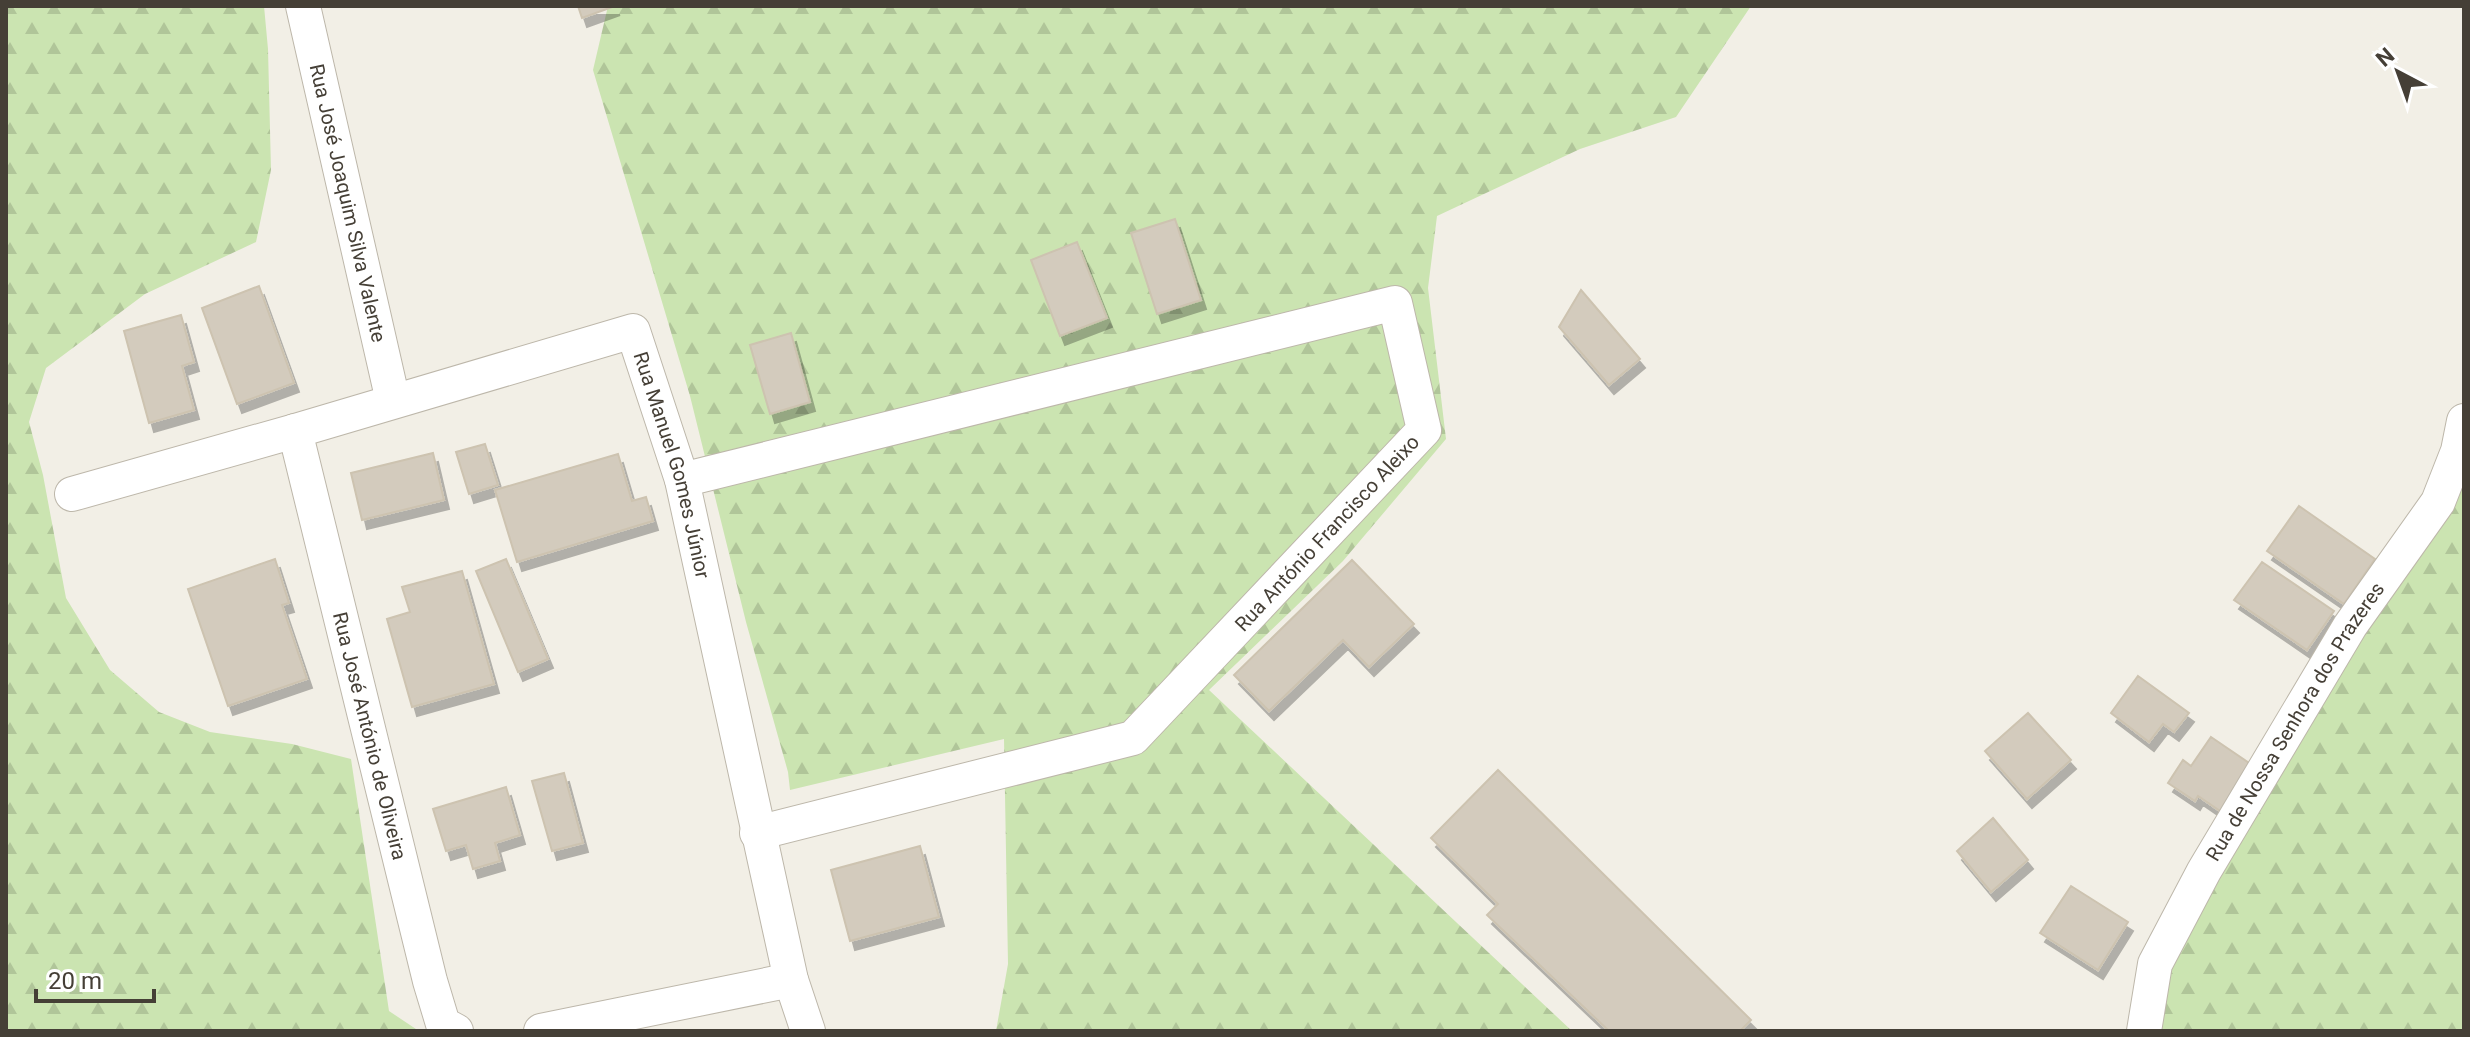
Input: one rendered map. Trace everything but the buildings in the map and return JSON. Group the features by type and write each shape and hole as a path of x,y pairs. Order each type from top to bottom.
{"street":[{"name":"Rua José Joaquim Silva Valente","path":"303,6 393,401"},
{"name":"Rua António Francisco Aleixo","path":"682,480 1395,303 1424,430 1133,738 757,833"},
{"name":"Rua Manuel Gomes Júnior","path":"72,494 633,331 682,480 757,833 791,980 808,1031"},
{"name":"Rua de Nossa Senhora dos Prazeres","path":"2144,1031 2155,964 2204,871 2350,626 2438,502 2458,451 2464,421"},
{"name":"Rua José António de Oliveira","path":"295,431 430,981 443,1024 456,1031"},
{"path":"541,1031 791,980"}],"green space":[{"path":"6,6 264,6 271,170 256,242 145,294 46,368 29,422 43,475 66,598 110,670 159,712 210,732 292,744 351,759 389,1011 419,1031 6,1031"},
{"path":"608,6 1751,6 1676,117 1580,149 1437,216 1428,288 1446,439 1343,561 1209,690 1572,1031 996,1031 1008,964 1004,739 790,790 788,772 746,622 690,396 593,70"},
{"path":"2464,458 2464,1031 2126,1031 2132,1011"}]}
